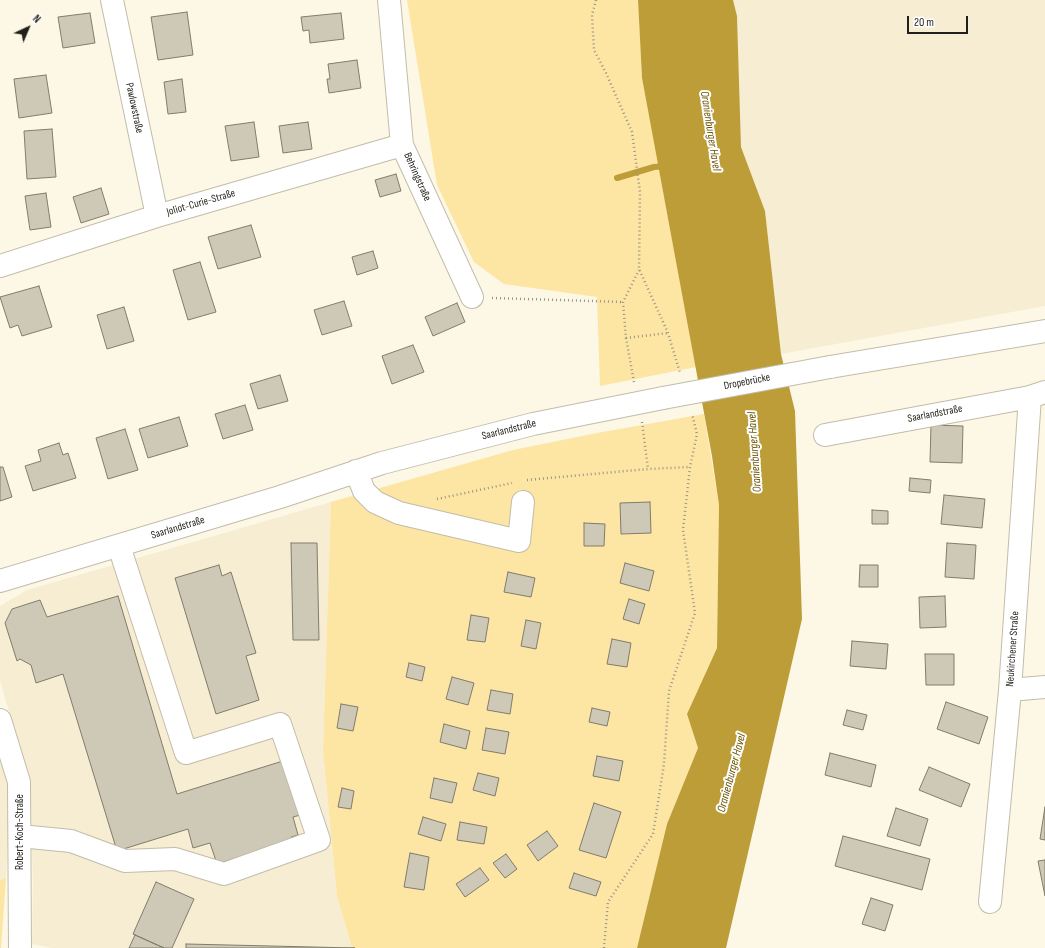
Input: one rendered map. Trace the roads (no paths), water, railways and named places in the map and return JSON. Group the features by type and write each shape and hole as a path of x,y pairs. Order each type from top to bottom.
{"street":[{"name":"Pawlowstraße","path":"112,0 157,216"},
{"name":"Behringstraße","path":"389,0 402,145 472,297"},
{"name":"Joliot-Curie-Straße","path":"0,266 157,216 402,145"},
{"name":"Dropebrücke","path":"663,398 830,367 1045,331"},
{"name":"Saarlandstraße","path":"825,435 1037,395"},
{"name":"Neukirchener Straße","path":"990,902 1037,395"},
{"name":"Saarlandstraße","path":"0,581 280,497 356,471 533,424 663,398"},
{"path":"356,471 364,491 375,502 399,513 519,541 521,492"},
{"path":"20,836 71,841 125,861 175,860 224,874 319,840 280,724 186,752 119,546"},
{"path":"1010,690 1045,687"},
{"name":"Robert-Koch-Straße","path":"0,720 20,782 20,948"}],"water":[{"name":"Oranienburger Havel","path":"638,0 733,0 737,16 741,147 765,211 781,354 795,411 802,619 726,948 637,948 667,824 698,748 687,714 717,648 719,505 712,456 642,78"}],"waterway":[{"path":"617,178 654,167 666,166"}]}
